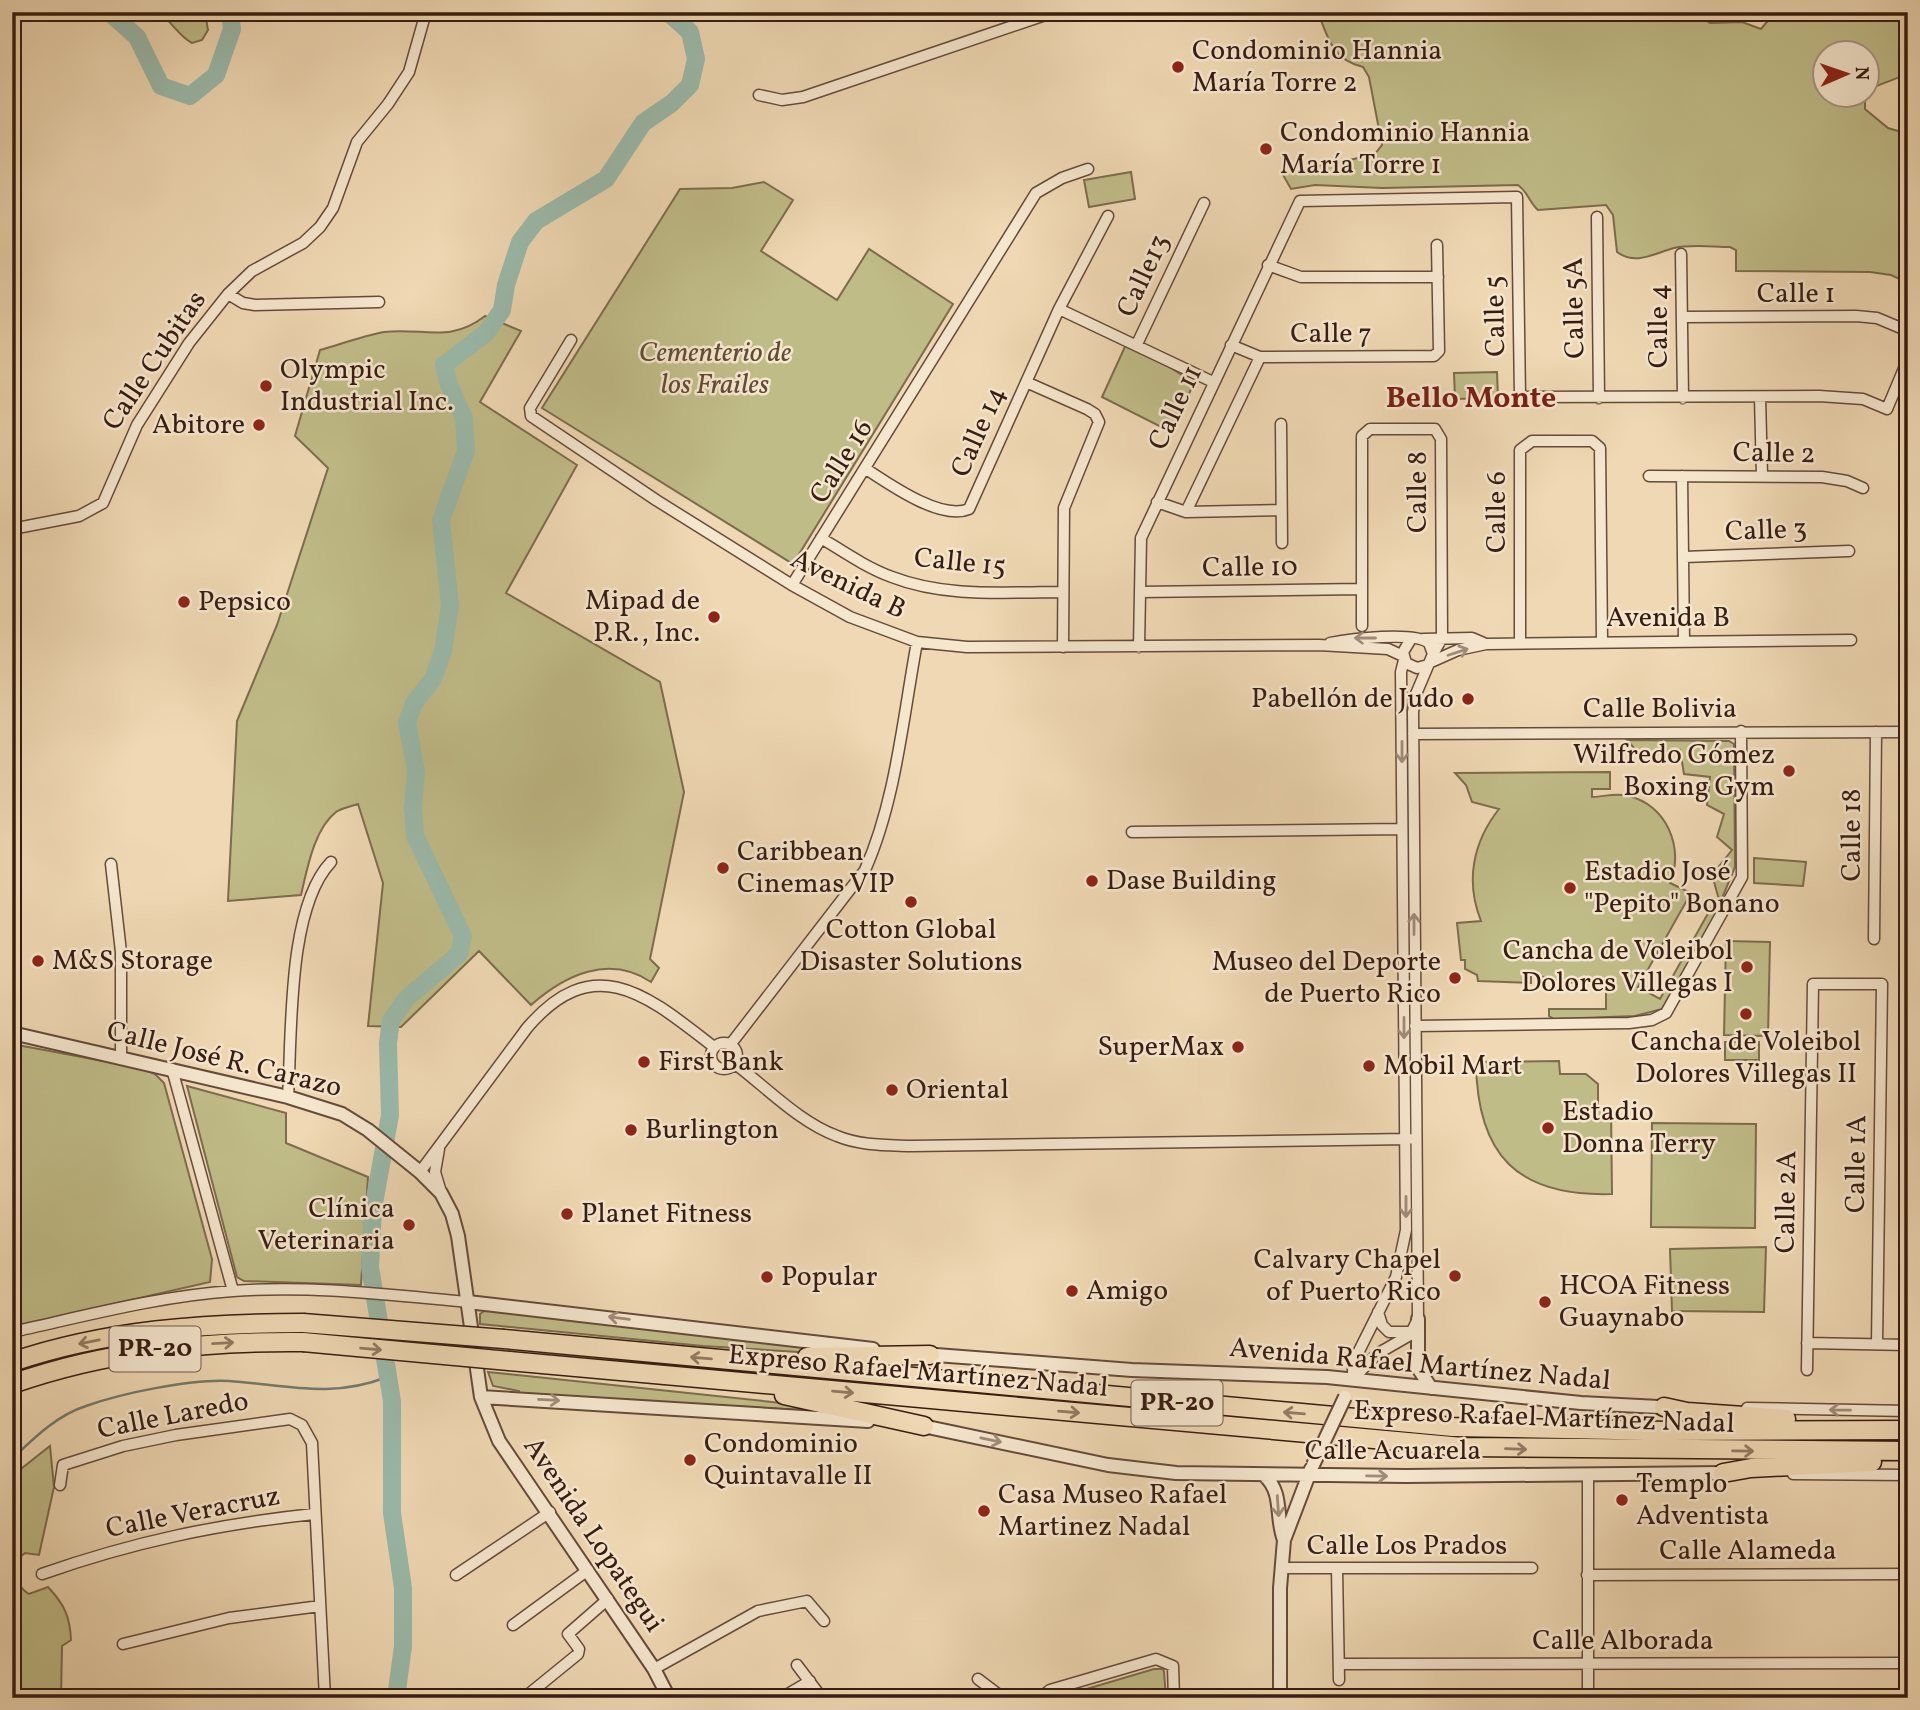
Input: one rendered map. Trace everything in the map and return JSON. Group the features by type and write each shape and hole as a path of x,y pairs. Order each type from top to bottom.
{"highway":[{"name":"Expreso Rafael Martínez Nadal","path":"12,1362 70,1346 144,1332 214,1324 303,1323 504,1339 1453,1427 1669,1431 1908,1430"},
{"name":"Expreso Rafael Martínez Nadal","path":"12,1384 55,1369 184,1345 303,1342 1463,1447 1908,1453"},
{"path":"753,1363 800,1357 930,1355"},
{"path":"12,1395 55,1369"},
{"path":"751,1383 792,1398 887,1415 924,1426"},
{"path":"1662,1407 1687,1412 1812,1420 1851,1429"},
{"path":"1723,1473 1751,1468 1871,1462 1908,1453"}],"street":[{"name":"Calle Cubitas","path":"12,529 79,516 103,503 122,453 155,392 228,294 252,271 303,243 320,227 333,208 357,142 409,72 426,12"},
{"path":"759,95 782,100 803,97 1054,12"},
{"name":"Calle 16","path":"792,585 1037,193 1062,178 1088,169"},
{"name":"Calle 5","path":"1300,201 1517,197 1520,397 1851,397 1887,409 1908,359"},
{"name":"Calle 11","path":"1139,647 1141,538 1300,201"},
{"name":"Calle13","path":"1138,344 1204,203"},
{"name":"Calle 14","path":"866,470 919,501 965,511 976,495 1059,309 1108,216"},
{"name":"Calle 5A","path":"1597,217 1599,398"},
{"name":"Calle 5","path":"1434,356 1439,351 1437,245"},
{"name":"Calle 4","path":"1681,254 1683,398"},
{"name":"Calle 5","path":"1268,265 1301,277 1438,277"},
{"path":"228,294 243,303 255,305 379,302"},
{"path":"1059,309 1138,344 1213,382"},
{"name":"Calle 1","path":"1683,317 1856,316 1877,318 1908,331"},
{"name":"Avenida B","path":"571,340 530,408 531,416 792,585 850,617 917,642 967,647 1319,645 1388,649 1404,658"},
{"name":"Calle 7","path":"1231,345 1259,357 1434,356"},
{"path":"1186,512 1259,357"},
{"path":"1026,382 1087,409 1098,418 1099,426 1066,499 1063,647"},
{"path":"1760,397 1762,476"},
{"path":"1281,424 1282,543"},
{"name":"Calle 8","path":"1362,626 1362,436 1370,429 1435,429 1441,439 1442,638 1414,705 1415,1026 1411,1139"},
{"name":"Calle 6","path":"1520,642 1520,450 1525,443 1532,441 1592,441 1600,448 1602,641"},
{"name":"Calle 2","path":"1649,476 1835,478 1863,488"},
{"path":"1682,476 1684,640"},
{"path":"1157,502 1186,512 1281,510"},
{"name":"Calle 15","path":"821,538 891,577 921,586 965,592 1063,592"},
{"name":"Calle 3","path":"1684,557 1849,551"},
{"name":"Calle 10","path":"1140,592 1361,589"},
{"name":"Avenida B","path":"1423,639 1472,638 1486,643"},
{"name":"Avenida B","path":"1319,645 1351,639 1411,639"},
{"path":"1404,658 1417,668 1431,660 1432,646 1423,639 1411,639 1404,648 1401,672 1402,829 1416,1324 1418,1368 1431,1388"},
{"name":"Avenida B","path":"1431,660 1486,643 1851,640"},
{"path":"730,1045 865,870 877,844 917,642"},
{"path":"1415,1026 1629,1023 1652,1020 1667,1013 1742,877 1741,731"},
{"name":"Calle 18","path":"1874,939 1876,732"},
{"name":"Calle Bolivia","path":"1413,734 1908,732"},
{"path":"1132,832 1402,829"},
{"path":"288,1097 299,934 310,892 331,862"},
{"path":"111,864 121,952 121,1058"},
{"name":"Calle 1A","path":"1812,1034 1813,984 1882,984 1877,1344"},
{"path":"420,1172 537,1016 571,991 591,985 624,987 652,1001 714,1048"},
{"name":"Calle José R. Carazo","path":"12,1033 288,1097 342,1114 368,1130 420,1172 441,1193 455,1224 481,1397"},
{"name":"Calle 2A","path":"1807,1370 1812,1034"},
{"path":"721,1044 730,1045 736,1053 734,1063 726,1069 715,1066 711,1059 714,1048 721,1044"},
{"path":"734,1063 813,1123 836,1136 865,1144 912,1146 1411,1139"},
{"path":"172,1069 233,1291"},
{"path":"1353,1379 1353,1363 1396,1277 1403,1254 1411,1139"},
{"path":"439,1146 435,1172 441,1193"},
{"path":"12,1332 168,1299 233,1291 351,1292 468,1302"},
{"name":"Avenida Rafael Martínez Nadal","path":"468,1302 930,1355 1132,1370 1353,1379 1581,1403 1908,1411"},
{"path":"1378,1312 1382,1325 1389,1332 1402,1334 1416,1324"},
{"path":"1280,1698 1284,1540 1311,1470 1353,1379 1377,1354 1406,1338 1416,1324"},
{"path":"1807,1343 1908,1345"},
{"name":"Calle Acuarela","path":"481,1397 767,1412 924,1426 1108,1465 1177,1473 1264,1475 1311,1470 1588,1476 1723,1473 1908,1475"},
{"name":"Avenida Lopategui","path":"481,1397 499,1441 608,1599 670,1698"},
{"name":"Calle Laredo","path":"60,1485 64,1465 123,1446 228,1425 290,1419 309,1433 314,1514"},
{"path":"1264,1475 1276,1489 1279,1525 1284,1540"},
{"path":"1588,1476 1588,1698"},
{"path":"456,1575 550,1513"},
{"path":"314,1514 325,1698"},
{"name":"Calle Veracruz","path":"42,1574 108,1551 176,1534 238,1522 314,1514"},
{"name":"Calle Los Prados","path":"1282,1568 1532,1568"},
{"path":"1337,1569 1339,1680"},
{"path":"513,1625 588,1570"},
{"name":"Calle Alameda","path":"1587,1574 1908,1574"},
{"path":"524,1698 578,1654 579,1649 568,1634 608,1599"},
{"path":"654,1669 758,1611 807,1601 824,1621"},
{"path":"123,1644 229,1618 320,1606"},
{"path":"1040,1698 1050,1690 1156,1659 1173,1666 1174,1698"},
{"name":"Calle Alborada","path":"1339,1664 1908,1663"},
{"path":"797,1665 822,1698"},
{"path":"978,1679 1003,1698"},
{"path":"780,1698 810,1681"}],"green space":[{"path":"158,12 205,12 208,30 202,40 192,43"},
{"path":"1318,12 1642,12 1654,16 1694,12 1710,23 1742,22 1761,29 1775,12 1868,12 1874,16 1876,12 1908,12 1908,73 1882,84 1882,38 1812,38 1812,108 1865,108 1888,128 1908,134 1908,283 1891,275 1870,272 1736,271 1736,250 1730,247 1681,247 1646,257 1631,258 1617,252 1613,215 1606,205 1538,210 1518,185 1382,188 1315,185 1291,189 1282,173 1374,155 1382,145 1369,77 1363,67 1338,54"},
{"path":"1131,172 1135,199 1089,207 1084,180"},
{"name":"Cementerio de los Frailes","path":"764,182 793,200 761,251 837,300 869,249 953,304 793,564 542,408 680,189 732,188"},
{"path":"485,316 521,331 480,402 577,465 506,593 660,682 684,792 650,959 659,968 651,982 619,970 588,972 558,985 531,1005 479,951 401,1027 368,1026 383,883 358,804 336,812 328,819 312,850 301,895 228,901 237,721 277,625 328,468 295,436 320,350 384,332 436,333 460,330"},
{"path":"1128,340 1194,383 1171,432 1102,397"},
{"path":"1497,372 1498,398 1455,399 1454,373"},
{"path":"1627,740 1729,741 1734,744 1735,867 1720,903 1712,875 1732,850 1717,837 1724,814 1707,805 1710,777 1684,774 1680,750 1641,756"},
{"name":"Estadio José \"Pepito\" Bonano","path":"1610,772 1610,789 1592,789 1592,797 1623,795 1653,808 1669,829 1673,842 1674,870 1670,883 1691,893 1638,987 1660,999 1711,908 1718,912 1662,1009 1635,1016 1554,1019 1549,1016 1549,1009 1606,1009 1606,984 1563,982 1531,974 1531,983 1478,981 1477,975 1465,969 1465,960 1461,960 1457,923 1481,921 1473,891 1474,862 1483,835 1499,809 1472,802 1466,785 1455,773"},
{"path":"1754,858 1806,862 1803,886 1754,883"},
{"path":"1726,941 1770,942 1768,1036 1724,1035"},
{"path":"1725,1042 1759,1042 1759,1060 1725,1060"},
{"path":"12,1044 141,1068 155,1074 164,1083 212,1259 210,1282 12,1327"},
{"name":"Estadio Donna Terry","path":"1559,1061 1560,1074 1586,1074 1598,1084 1598,1109 1611,1109 1612,1194 1579,1193 1551,1188 1527,1178 1509,1164 1494,1145 1484,1122 1478,1094 1476,1062"},
{"path":"187,1086 286,1113 286,1143 368,1177 361,1285 244,1281 237,1277"},
{"path":"1652,1123 1756,1124 1755,1228 1651,1227"},
{"path":"1766,1247 1764,1312 1672,1311 1670,1249"},
{"path":"487,1309 830,1349 830,1354 703,1346 480,1324 480,1314"},
{"path":"488,1372 801,1405 801,1410 519,1394 519,1391 493,1386"},
{"path":"50,1446 54,1487 39,1555 25,1553 20,1557 17,1577 21,1587 29,1594 48,1587 54,1593 68,1617 71,1640 62,1646 61,1698 12,1698 12,1476"},
{"path":"1154,1669 1163,1669 1166,1698 1056,1698"}],"waterway":[{"path":"109,12 137,37 161,86 190,96 216,75 232,29 230,12"},
{"path":"396,1698 403,1646 403,1588 392,1513 392,1401 370,1267 373,1209 390,1115 388,1043 391,1020 407,998 459,954 463,936 415,836 413,807 416,771 407,722 414,703 433,679 443,651 450,606 441,520 466,451 464,418 449,385 444,365 486,333 502,310 506,285 520,242 536,221 606,179 643,123 672,103 690,85 696,59 690,32 670,14 662,12"},
{"path":"12,1459 46,1428 65,1415 101,1401 137,1392 213,1381 327,1389 366,1384 387,1377"}],"place":[{"name":"Condominio Hannia María Torre 2","path":"1178,67"},
{"name":"Condominio Hannia María Torre 1","path":"1266,149"},
{"name":"Olympic Industrial Inc.","path":"266,386"},
{"name":"Abitore","path":"259,425"},
{"name":"Pepsico","path":"184,602"},
{"name":"Mipad de P.R., Inc.","path":"714,617"},
{"name":"Pabellón de Judo","path":"1468,699"},
{"name":"Wilfredo Gómez Boxing Gym","path":"1789,771"},
{"name":"Caribbean Cinemas VIP","path":"723,868"},
{"name":"Dase Building","path":"1092,881"},
{"name":"Estadio José \"Pepito\" Bonano","path":"1570,888"},
{"name":"Cotton Global Disaster Solutions","path":"911,902"},
{"name":"M&S Storage","path":"38,961"},
{"name":"Cancha de Voleibol Dolores Villegas I","path":"1747,967"},
{"name":"Museo del Deporte de Puerto Rico","path":"1455,978"},
{"name":"Cancha de Voleibol Dolores Villegas II","path":"1746,1014"},
{"name":"SuperMax","path":"1238,1047"},
{"name":"First Bank","path":"644,1062"},
{"name":"Mobil Mart","path":"1369,1066"},
{"name":"Oriental","path":"892,1090"},
{"name":"Estadio Donna Terry","path":"1548,1128"},
{"name":"Burlington","path":"631,1130"},
{"name":"Planet Fitness","path":"567,1214"},
{"name":"Clínica Veterinaria","path":"409,1225"},
{"name":"Calvary Chapel of Puerto Rico","path":"1455,1276"},
{"name":"Popular","path":"767,1277"},
{"name":"Amigo","path":"1072,1291"},
{"name":"HCOA Fitness Guaynabo","path":"1545,1302"},
{"name":"Condominio Quintavalle II","path":"690,1460"},
{"name":"Templo Adventista","path":"1622,1500"},
{"name":"Casa Museo Rafael Martinez Nadal","path":"984,1511"}],"district":[{"name":"Bello Monte","path":"1471,399"}]}
